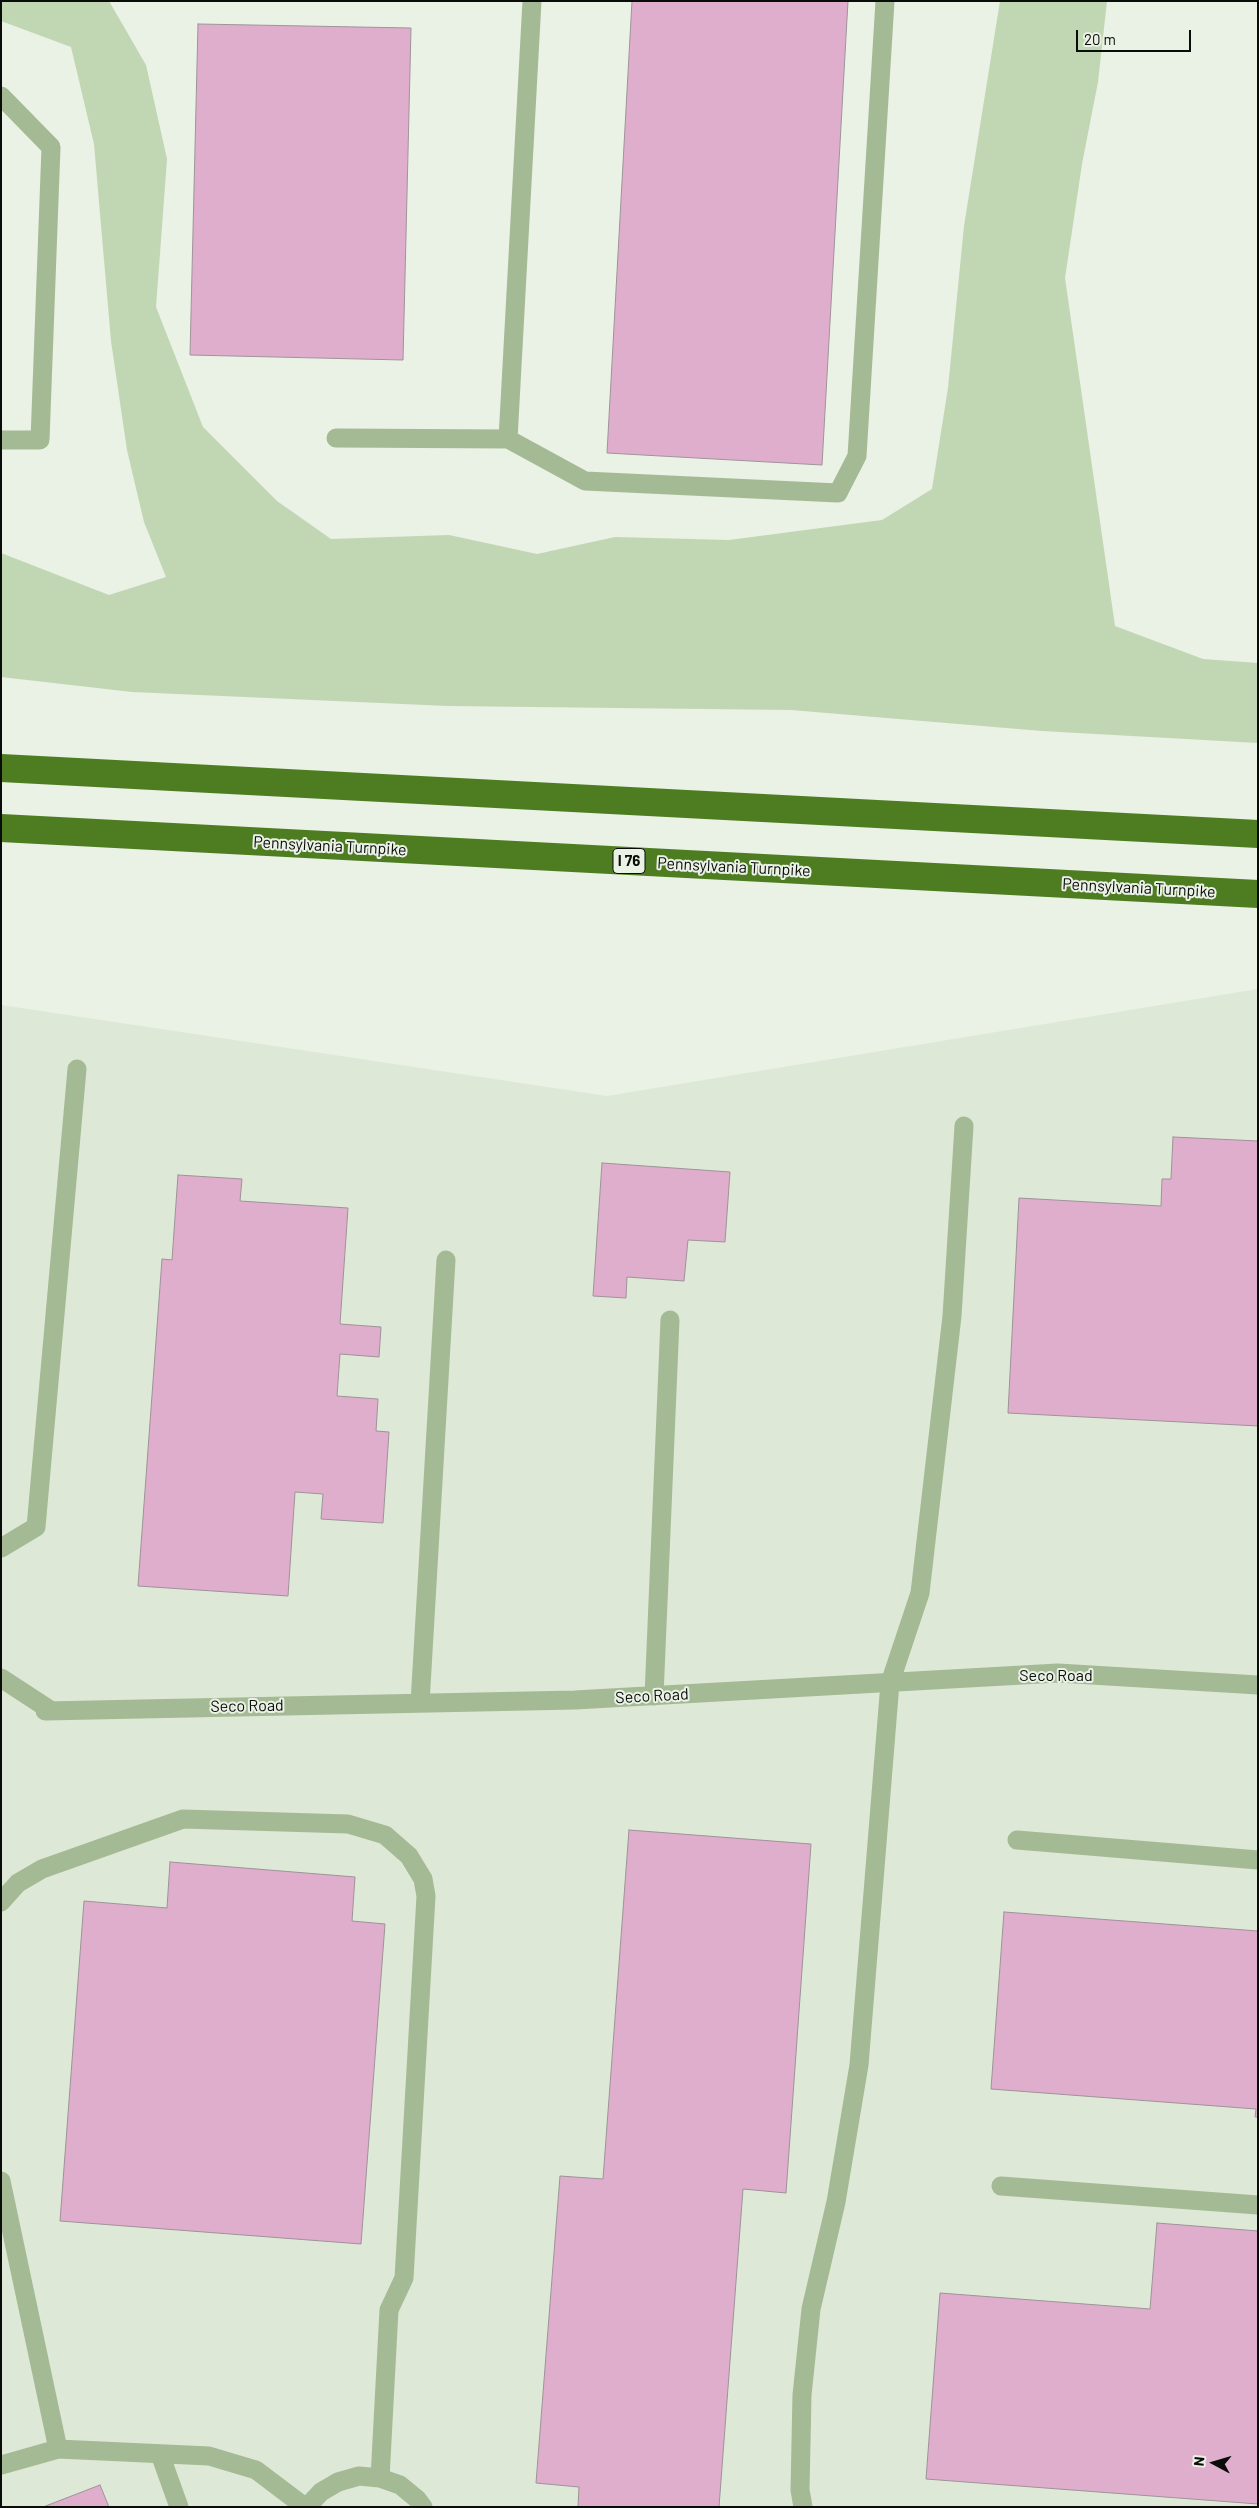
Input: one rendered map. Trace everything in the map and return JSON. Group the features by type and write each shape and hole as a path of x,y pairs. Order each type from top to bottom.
{"highway":[{"path":"1,768 1258,834"},
{"name":"Pennsylvania Turnpike","path":"1,828 1258,894"}],"lane":[{"path":"508,439 532,1"},
{"path":"336,438 508,439 585,481 838,492 857,456 884,1"},
{"path":"1,96 51,148 40,440 1,440"},
{"path":"1,1548 36,1528 77,1069"},
{"path":"803,2507 800,2490 802,2395 811,2309 836,2202 859,2065 890,1683 920,1593 952,1316 964,1126"},
{"path":"420,1703 446,1260"},
{"path":"654,1696 670,1320"},
{"name":"Seco Road","path":"1,1678 47,1710 420,1703 654,1696 1058,1673 1258,1685"},
{"path":"1,1902 18,1883 42,1868 183,1819 348,1824 385,1835 409,1856 423,1879 426,1896 404,2278 389,2310 380,2478"},
{"path":"1017,1840 1258,1860"},
{"path":"1,2181 58,2449"},
{"path":"1001,2186 1258,2205"},
{"path":"1,2464 58,2449 209,2456 256,2470 306,2507 321,2492 338,2482 359,2476 380,2478 400,2485 417,2499 423,2507"},
{"path":"160,2454 179,2507"}],"shaded area":[{"path":"1258,989 1258,2507 1,2507 1,1005 607,1096"}],"green space":[{"path":"1,1 109,1 146,65 167,159 156,307 203,427 277,501 331,539 449,535 537,554 615,537 729,540 882,520 932,489 948,388 964,226 1000,1 1107,1 1098,82 1082,164 1065,278 1115,626 1203,659 1258,663 1258,743 1042,731 791,710 448,706 132,692 1,677 1,553 109,595 166,577 144,522 127,450 111,341 94,144 71,47 1,21"}],"building":[{"path":"632,1 848,1 822,465 607,453"},
{"path":"198,24 411,28 403,360 190,355"},
{"path":"1173,1137 1258,1141 1258,1426 1008,1413 1019,1198 1161,1206 1162,1179 1171,1179"},
{"path":"602,1163 730,1172 725,1242 688,1240 684,1281 627,1277 626,1298 593,1296"},
{"path":"178,1175 242,1179 240,1201 348,1208 340,1324 381,1327 379,1357 340,1354 337,1396 378,1399 376,1431 389,1432 383,1523 321,1519 323,1494 295,1492 288,1596 138,1586 162,1259 172,1260"},
{"path":"629,1830 811,1844 786,2193 743,2189 719,2507 578,2507 579,2487 536,2483 560,2176 603,2179"},
{"path":"170,1862 355,1877 352,1921 385,1924 361,2244 60,2221 84,1901 167,1908"},
{"path":"1004,1912 1258,1931 1258,2117 1255,2117 1256,2109 991,2089"},
{"path":"1157,2223 1258,2231 1258,2504 926,2479 940,2293 1150,2309"},
{"path":"100,2485 109,2507 43,2507"}]}
